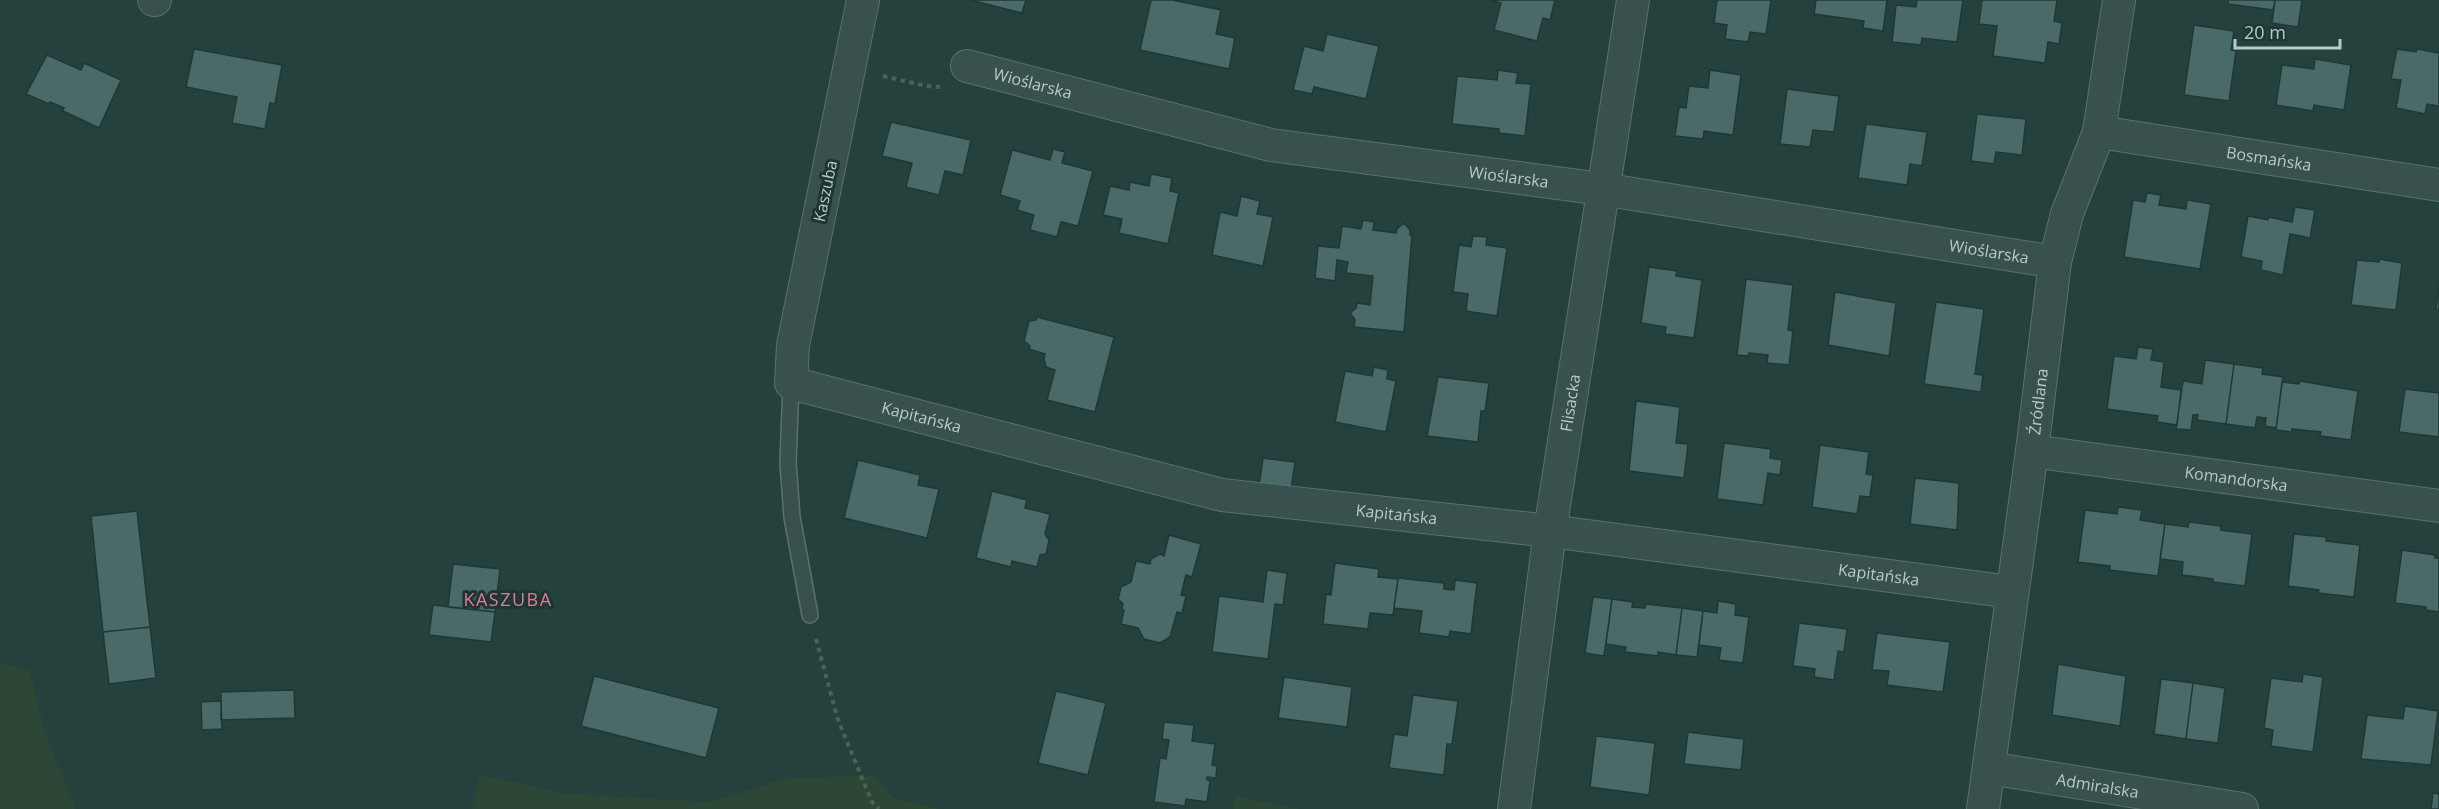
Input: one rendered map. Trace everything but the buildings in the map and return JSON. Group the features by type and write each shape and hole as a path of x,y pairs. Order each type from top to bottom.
{"street":[{"name":"Kaszuba","path":"791,383 793,345 863,0"},
{"name":"Flisacka","path":"1514,809 1550,531 1633,0"},
{"name":"Źródlana","path":"1983,809 2032,452 2055,262 2067,214 2098,132 2119,0"},
{"name":"Wioślarska","path":"967,66 1271,145 1602,189 2055,262"},
{"name":"Bosmańska","path":"2098,132 2439,185"},
{"name":"Kapitańska","path":"791,383 1222,495 1550,531 2012,591"},
{"name":"Komandorska","path":"2032,452 2439,506"},
{"name":"Admiralska","path":"1989,768 2242,809"}],"lane":[{"path":"791,383 789,484 792,517 810,615"}],"path":[{"path":"850,68 926,86 944,87 958,80 967,66"},
{"path":"810,615 838,720 872,802 879,809"}],"green space":[{"path":"0,662 30,671 45,733 76,809 0,809"},
{"path":"480,775 568,794 710,802 784,779 873,775 894,798 940,809 472,809"},
{"path":"1235,796 1301,809 1233,809"}],"district":[{"name":"KASZUBA","path":"508,600"}]}
